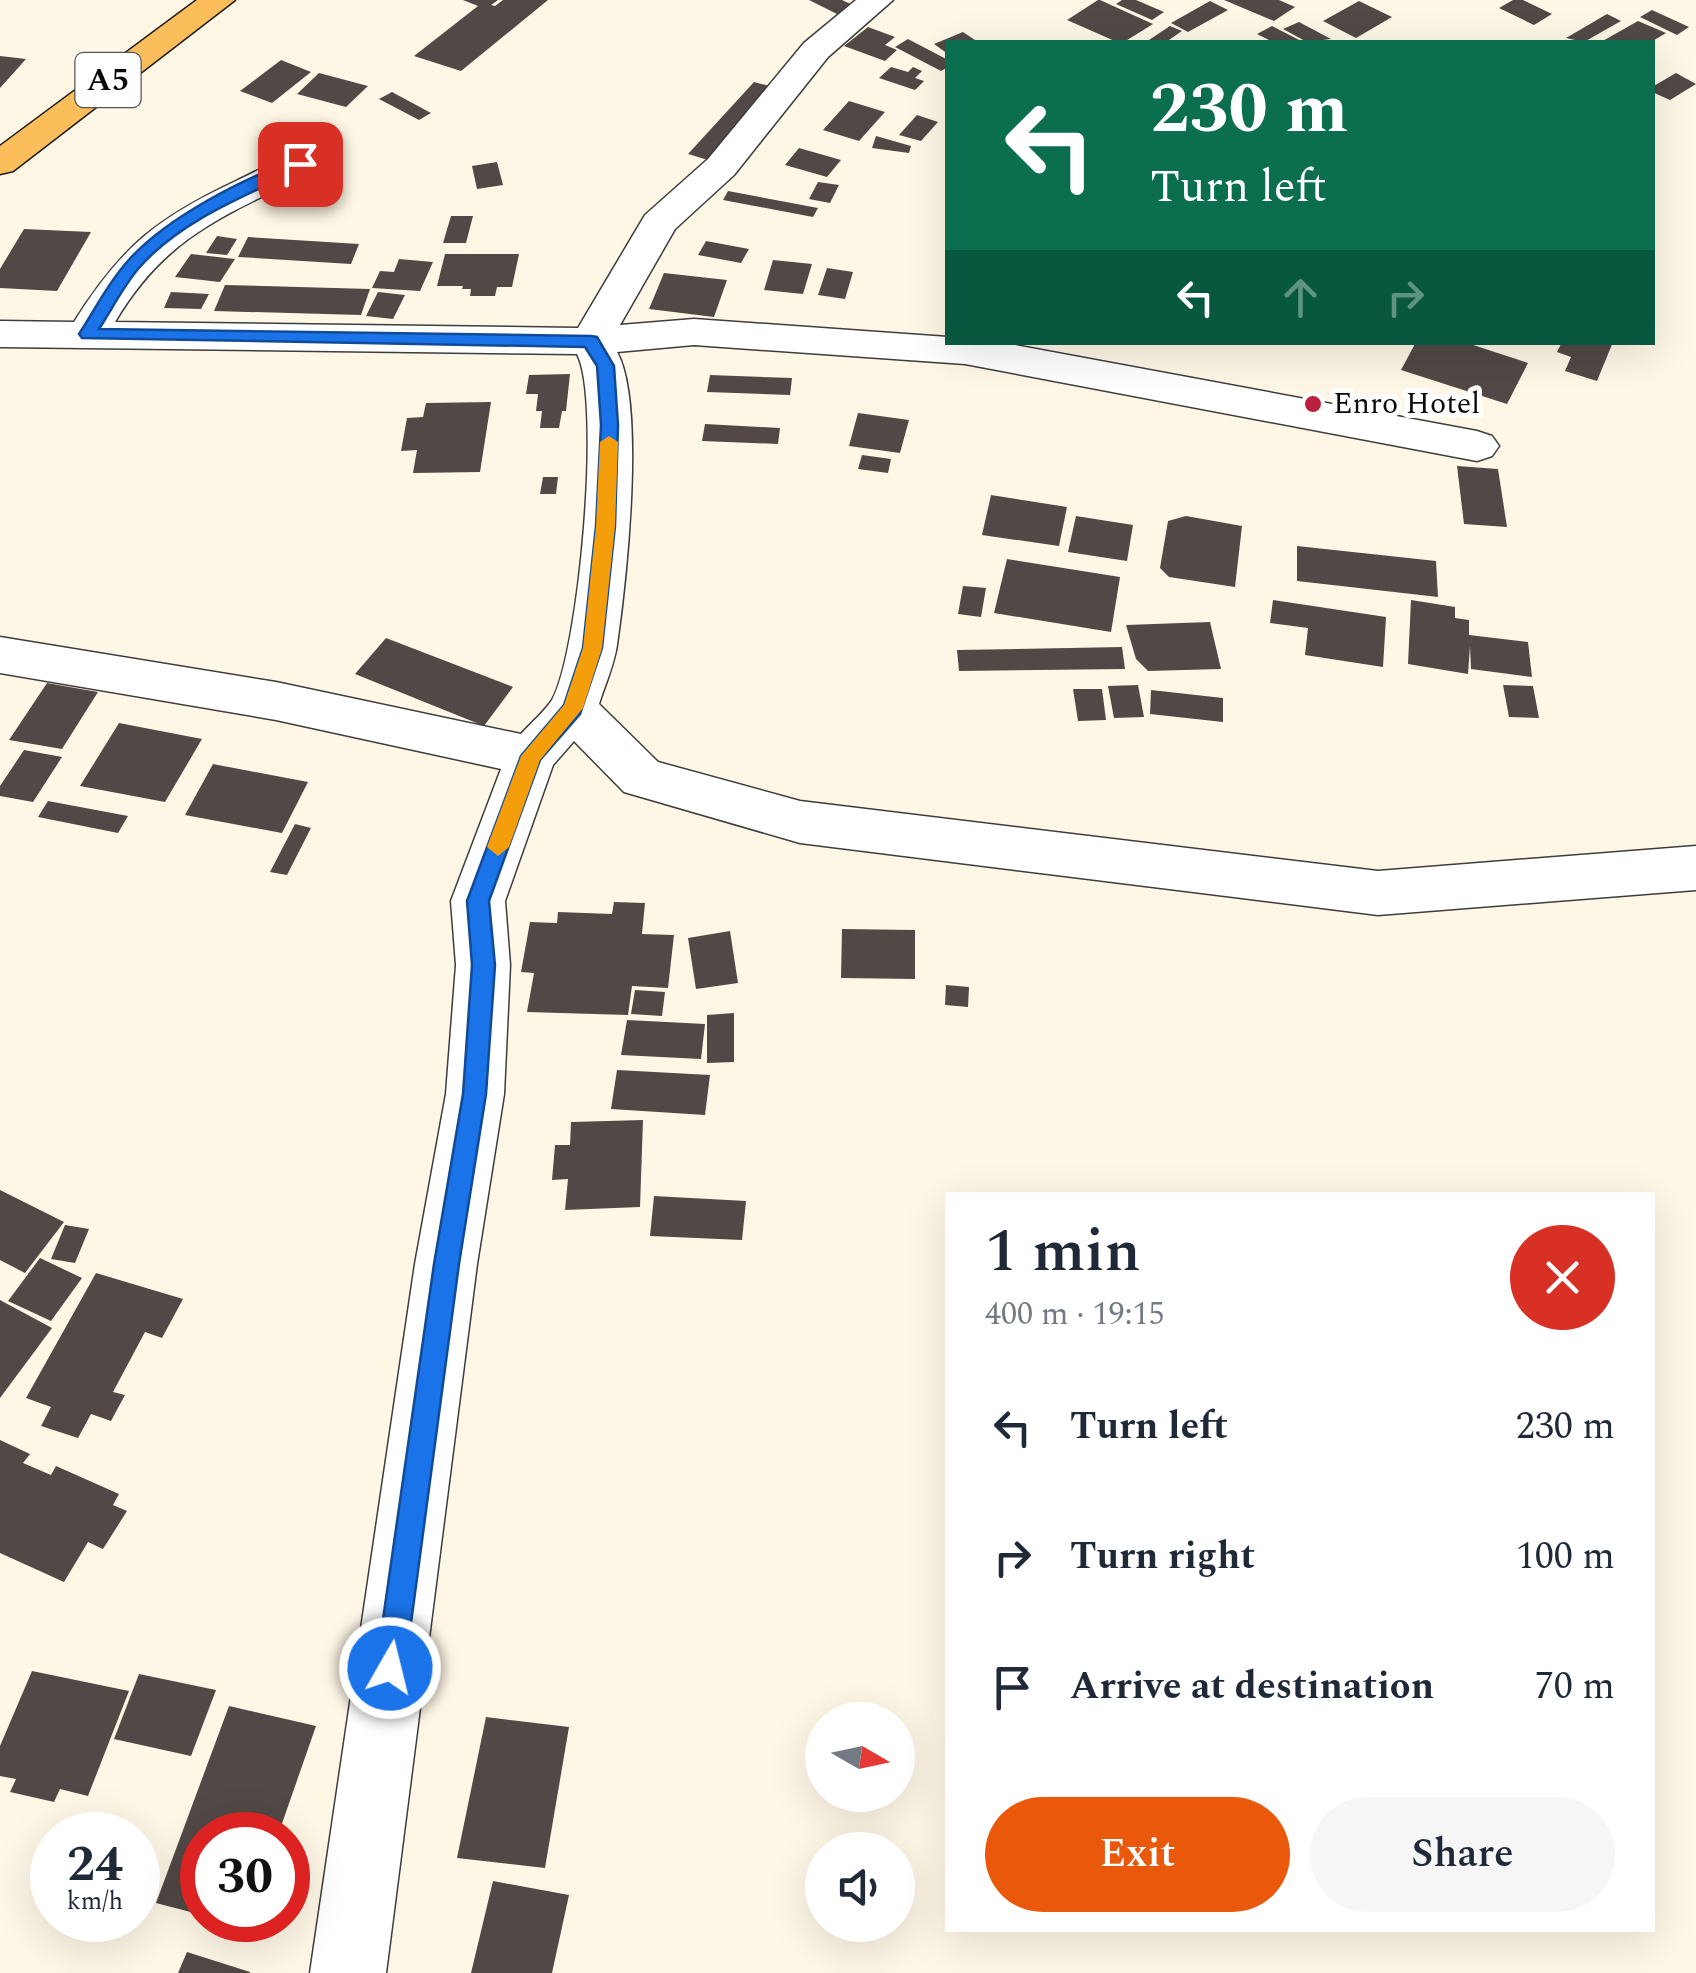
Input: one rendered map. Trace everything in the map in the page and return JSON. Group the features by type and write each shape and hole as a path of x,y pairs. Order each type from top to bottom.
{"main road":[{"name":"A5","path":"0,162 218,0"}],"street":[{"path":"591,341 659,223 721,166 816,50 876,0"},
{"path":"88,334 131,267 160,238 300,164"},
{"path":"0,334 591,341 694,332 965,351 1477,446"},
{"path":"348,1973 446,1264 474,1094 483,965 478,901 532,756 573,708 592,648 606,526 610,425 605,366 591,341"},
{"path":"0,655 276,702 532,756"},
{"path":"573,708 642,778 800,822 1378,893 1696,868"}],"building":[{"path":"463,0 498,0 491,5 495,6 503,0 548,0 461,71 414,56 478,6"},
{"path":"809,0 842,0 859,8 843,17"},
{"path":"1100,0 1153,24 1127,40 1112,40 1067,20"},
{"path":"1136,0 1164,12 1152,20 1116,4"},
{"path":"1224,0 1279,0 1295,7 1274,21"},
{"path":"1513,0 1523,0 1552,14 1534,25 1499,8"},
{"path":"1210,1 1228,10 1188,32 1171,23"},
{"path":"1359,1 1392,17 1356,38 1323,21"},
{"path":"1652,10 1689,27 1677,35 1640,17"},
{"path":"1607,14 1621,21 1588,40 1566,38"},
{"path":"1638,21 1666,33 1654,40 1605,40"},
{"path":"1299,22 1331,39 1303,40 1283,29"},
{"path":"1170,26 1182,31 1169,40 1149,40"},
{"path":"1272,26 1299,40 1269,40 1257,34"},
{"path":"868,27 895,37 885,45 897,50 885,61 844,46"},
{"path":"963,32 975,40 945,40 945,52 934,44"},
{"path":"908,39 945,58 945,69 941,71 895,47"},
{"path":"0,56 26,59 0,88"},
{"path":"281,60 311,72 272,103 240,91"},
{"path":"891,67 908,72 913,67 922,71 915,78 924,81 915,90 879,78"},
{"path":"319,73 368,86 346,107 297,94"},
{"path":"1676,73 1696,84 1670,100 1655,93 1655,85"},
{"path":"754,82 773,87 708,160 688,154"},
{"path":"392,92 431,113 419,120 379,99"},
{"path":"849,101 885,112 859,141 823,130"},
{"path":"917,115 938,122 921,141 899,135"},
{"path":"876,136 911,146 909,153 872,148"},
{"path":"799,148 841,160 827,177 785,165"},
{"path":"497,162 503,185 477,189 472,166"},
{"path":"818,182 839,185 830,203 809,199"},
{"path":"728,191 818,208 813,217 723,200"},
{"path":"451,216 473,216 466,243 443,243"},
{"path":"24,229 91,232 57,291 0,288 0,269"},
{"path":"217,236 237,239 227,255 206,253"},
{"path":"248,237 359,244 351,264 238,257"},
{"path":"706,241 749,249 741,263 698,255"},
{"path":"191,254 235,259 220,282 175,277"},
{"path":"445,254 519,254 512,287 497,287 495,296 470,296 471,289 462,289 463,286 437,286"},
{"path":"399,259 433,262 420,291 372,288 380,271 394,272"},
{"path":"773,260 812,264 803,294 764,290"},
{"path":"827,268 853,272 845,299 818,295"},
{"path":"664,273 727,280 714,317 649,309"},
{"path":"225,285 370,289 361,315 214,311"},
{"path":"171,292 209,294 201,309 164,308"},
{"path":"378,292 405,295 393,319 366,316"},
{"path":"1414,345 1473,345 1528,363 1507,404 1401,370"},
{"path":"1560,345 1612,345 1597,381 1565,371 1571,357 1557,352"},
{"path":"570,374 566,411 562,411 559,428 540,428 538,394 526,394 529,375"},
{"path":"710,375 792,378 790,395 707,392"},
{"path":"491,402 480,472 413,473 417,450 401,451 407,418 423,417 426,403"},
{"path":"858,413 909,420 900,453 849,446"},
{"path":"705,424 780,428 778,444 702,441"},
{"path":"862,455 891,459 888,473 858,469"},
{"path":"1457,466 1498,469 1507,527 1464,524"},
{"path":"543,477 558,477 556,494 540,494"},
{"path":"991,495 1067,507 1059,546 982,535"},
{"path":"1076,516 1133,525 1127,561 1068,552"},
{"path":"1186,516 1242,526 1235,587 1169,577 1160,568 1168,521"},
{"path":"1297,546 1436,561 1438,597 1297,581"},
{"path":"1007,559 1120,577 1111,632 994,613"},
{"path":"963,586 986,588 981,617 958,614"},
{"path":"1273,600 1386,617 1383,667 1305,655 1308,628 1270,623"},
{"path":"1411,600 1455,607 1455,618 1469,620 1469,635 1528,642 1532,677 1471,669 1470,646 1468,674 1408,664"},
{"path":"1210,622 1221,669 1148,671 1136,659 1126,625"},
{"path":"386,638 513,687 484,726 355,674"},
{"path":"1122,647 1125,669 959,671 957,650"},
{"path":"47,683 98,692 62,749 9,740"},
{"path":"1138,685 1144,717 1114,718 1108,686"},
{"path":"1503,685 1533,686 1539,718 1509,717"},
{"path":"1073,689 1102,689 1106,720 1078,721"},
{"path":"1151,690 1223,698 1223,722 1150,714"},
{"path":"119,723 202,739 165,802 80,786"},
{"path":"24,750 62,757 33,802 0,796 0,786"},
{"path":"213,764 308,782 282,833 185,815"},
{"path":"48,801 128,816 118,833 38,817"},
{"path":"295,824 311,828 287,875 270,872"},
{"path":"614,902 645,903 642,934 674,935 668,988 632,986 628,1015 527,1012 534,973 521,972 530,922 557,923 558,912 612,914"},
{"path":"842,929 915,930 915,979 841,978"},
{"path":"730,931 738,983 696,989 688,938"},
{"path":"946,985 969,987 968,1007 945,1005"},
{"path":"635,990 665,992 662,1016 631,1014"},
{"path":"734,1013 734,1062 707,1063 707,1015"},
{"path":"627,1020 705,1024 701,1059 621,1055"},
{"path":"617,1070 710,1075 705,1115 611,1109"},
{"path":"643,1120 640,1207 565,1210 568,1179 552,1180 555,1145 570,1145 571,1122"},
{"path":"0,1190 64,1222 25,1273 0,1260"},
{"path":"654,1196 746,1201 742,1240 650,1236"},
{"path":"65,1225 89,1229 75,1263 51,1259"},
{"path":"40,1258 82,1278 51,1321 8,1301"},
{"path":"96,1273 183,1299 162,1338 145,1332 113,1392 125,1395 111,1421 91,1414 78,1438 41,1426 51,1407 26,1398"},
{"path":"0,1300 52,1328 0,1398"},
{"path":"0,1440 30,1454 23,1463 51,1475 56,1466 119,1494 113,1505 127,1511 103,1549 88,1542 64,1582 0,1553"},
{"path":"32,1671 129,1691 88,1796 60,1789 54,1802 10,1792 16,1779 0,1776 0,1746"},
{"path":"139,1674 216,1690 191,1756 114,1739"},
{"path":"229,1706 316,1726 286,1812 190,1812"},
{"path":"486,1717 569,1727 545,1868 457,1858"},
{"path":"180,1838 180,1909 160,1904 160,1892"},
{"path":"493,1881 569,1895 552,1973 471,1973"},
{"path":"187,1952 250,1972 250,1973 178,1973"}],"slow traffic":[{"path":"498,847 532,756 573,708 592,648 606,526 609,442"}],"place":[{"name":"Enro Hotel","path":"1313,404"}],"route":[{"path":"300,164 160,238 131,267 88,334 591,341 605,366 610,425 606,526 592,648 573,708 532,756 478,901 483,965 474,1094 446,1264 390,1668"}]}
